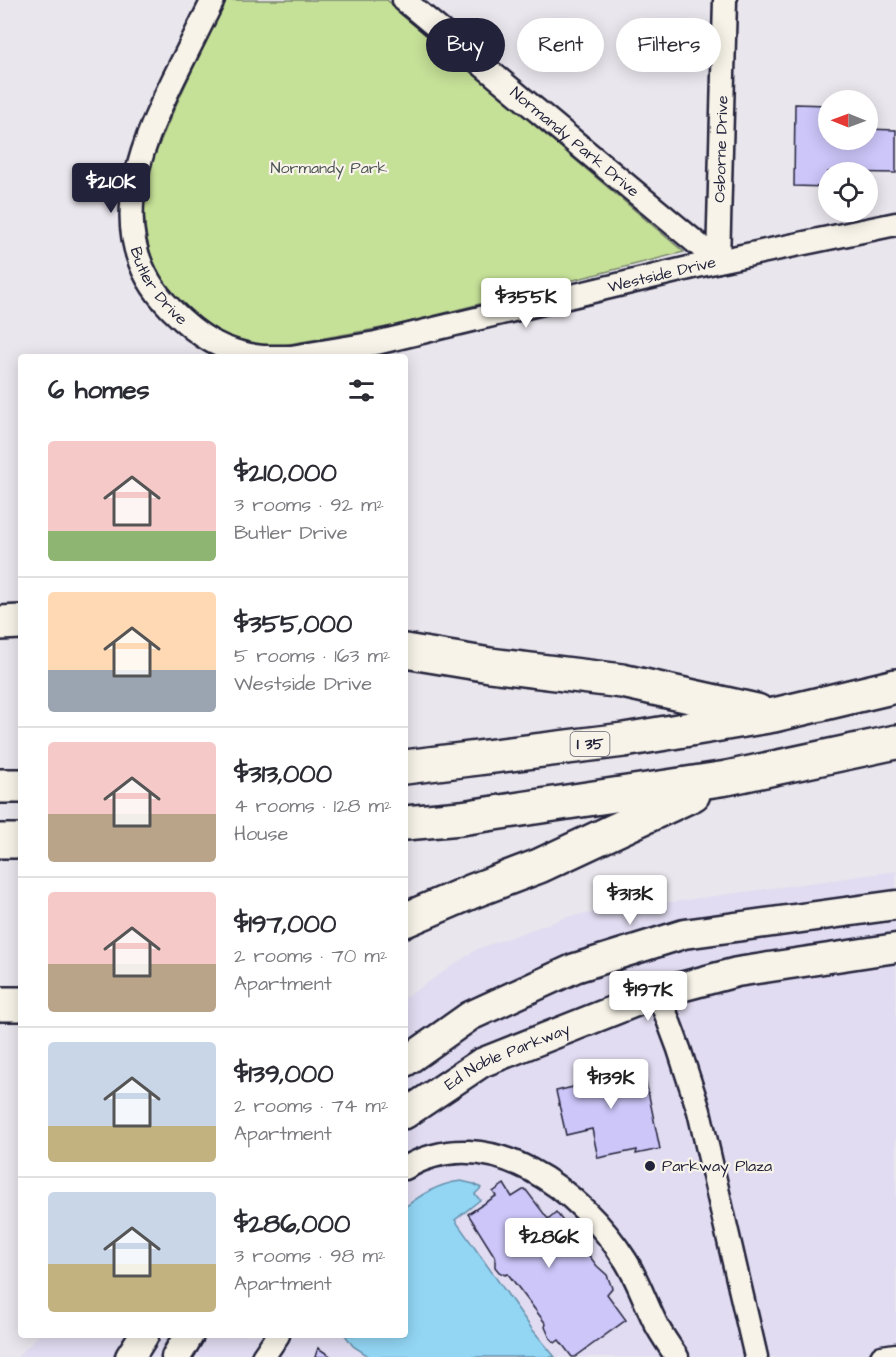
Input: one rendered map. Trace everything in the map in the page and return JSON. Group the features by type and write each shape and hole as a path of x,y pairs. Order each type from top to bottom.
{"highway":[{"path":"0,622 18,622"},
{"path":"408,651 490,665 622,681 774,715"},
{"name":"I 35","path":"408,767 624,740 774,715 896,686"},
{"path":"408,823 461,818 727,778 896,742"},
{"path":"408,919 538,866 727,778"},
{"path":"0,786 18,786"},
{"path":"0,841 18,841"},
{"path":"0,1004 18,1004"}],"main road":[{"path":"408,1060 470,1016 575,968 684,934 896,905"},
{"name":"Ed Noble Parkway","path":"408,1112 481,1064 658,993 737,972 896,948"},
{"path":"130,1357 142,1338"},
{"path":"177,1357 187,1338"}],"street":[{"name":"Butler Drive","path":"213,0 164,98 144,145 135,175 131,199 131,223 135,247 142,266 160,298 205,339 234,352 245,354"},
{"name":"Normandy Park Drive","path":"404,0 718,261"},
{"name":"Osborne Drive","path":"718,261 725,0"},
{"name":"Westside Drive","path":"308,354 376,343 718,261 896,224"},
{"path":"658,993 699,1111 756,1357"},
{"path":"408,1167 433,1157 461,1152 492,1155 522,1165 546,1178 572,1198 602,1229 625,1260 641,1288 658,1327 677,1357"},
{"path":"263,1357 276,1338"},
{"path":"882,1357 896,1355"}],"shaded area":[{"name":"Parkway Plaza","path":"896,871 896,1357 17,1357 36,1338 408,1338 408,996 477,949 570,916"}],"green space":[{"name":"Normandy Park","path":"227,0 387,0 426,33 426,72 472,72 684,252 393,326 278,346 239,340 209,325 175,296 157,269 147,239 144,206 146,182 155,153 186,82"}],"water":[{"path":"461,1181 481,1188 475,1194 480,1200 455,1220 532,1329 555,1357 370,1357 353,1346 347,1338 408,1338 408,1205 445,1184"}],"building":[{"path":"795,104 818,105 818,150 878,150 878,129 896,130 896,173 878,173 878,162 818,162 818,187 794,186"},
{"path":"618,1063 620,1067 639,1064 643,1067 660,1149 636,1154 637,1150 598,1158 592,1129 566,1135 556,1091 573,1087 579,1074 605,1069 605,1066"},
{"path":"504,1184 512,1197 526,1190 548,1219 556,1212 597,1266 607,1275 612,1288 607,1294 626,1320 575,1357 572,1357 559,1340 555,1343 550,1338 546,1324 508,1274 499,1272 495,1267 495,1257 468,1214 496,1196 493,1192"},
{"path":"318,1348 332,1357 315,1357"}],"place":[{"name":"Parkway Plaza","path":"650,1166"}]}
